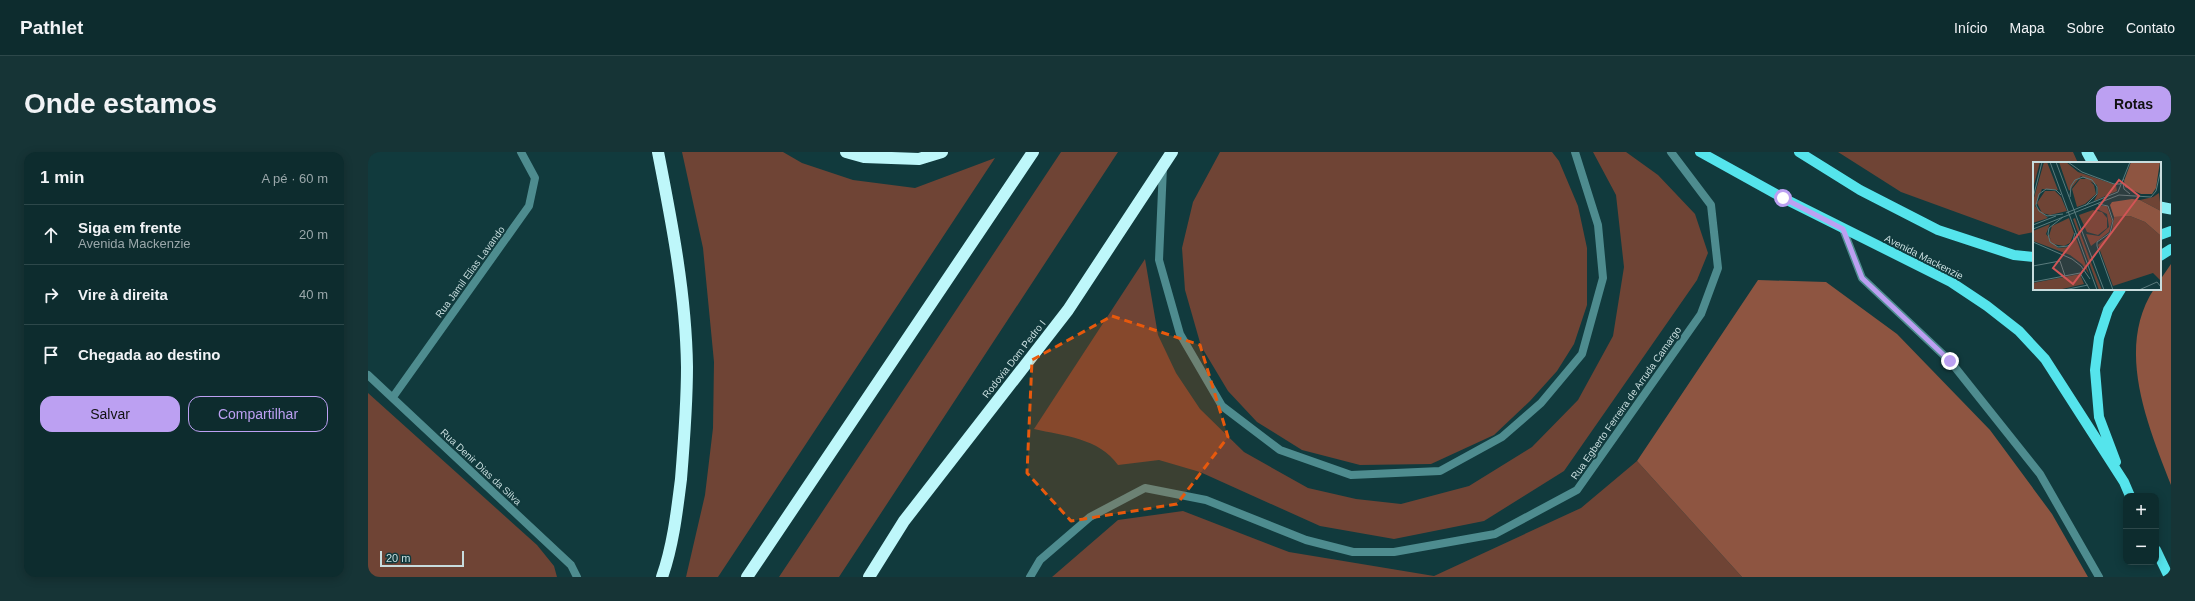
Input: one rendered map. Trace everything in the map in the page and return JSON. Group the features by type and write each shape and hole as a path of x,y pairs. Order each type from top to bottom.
{"highway":[{"path":"658,152 672,224 683,313 686,367 685,439 677,510 662,577"},
{"path":"846,152 864,158 919,159 942,152"},
{"path":"747,577 1033,152"},
{"name":"Rodovia Dom Pedro I","path":"869,577 904,521 1068,310 1172,152"},
{"path":"2087,152 2092,162"},
{"path":"2161,207 2171,209"}],"main road":[{"name":"Avenida Mackenzie","path":"1700,152 1783,198 1951,282 1987,306 2019,331 2045,359 2124,482 2129,493"},
{"path":"1799,152 1860,190 1938,230 2014,255 2033,257"},
{"path":"2161,235 2171,231"},
{"path":"2161,255 2171,249"},
{"path":"2120,290 2108,310 2098,338 2095,370 2099,417 2124,482"},
{"path":"2159,556 2169,577"}],"street":[{"name":"Rua Jamil Elias Lavando","path":"393,397 530,206 535,178 521,152"},
{"path":"1163,167 1159,260 1180,334 1222,406 1280,450 1351,475 1440,471 1502,437 1541,403 1582,354 1602,278 1598,225 1576,152"},
{"name":"Rua Egberto Ferreira de Arruda Camargo","path":"1030,577 1040,560 1090,517 1145,488 1206,500 1306,540 1353,552 1394,552 1495,534 1577,490 1701,314 1718,268 1711,205 1671,152"},
{"path":"1843,229 1862,278 1950,361 2040,474 2099,577"},
{"name":"Rua Denir Dias da Silva","path":"368,375 571,565 577,577"}],"highlighted area":[{"path":"1112,316 1200,345 1228,437 1177,504 1071,521 1027,473 1032,360"}],"shaded area":[{"path":"682,152 783,152 802,163 853,180 915,188 995,158 718,577 686,577 705,495 713,428 714,362 703,248"},
{"path":"1061,152 1118,152 839,577 779,577"},
{"path":"1220,152 1552,152 1559,161 1578,206 1587,248 1587,305 1574,344 1557,371 1530,401 1494,435 1431,464 1360,465 1302,450 1257,422 1228,391 1201,346 1185,290 1182,248 1193,202"},
{"path":"1593,152 1626,152 1658,175 1695,214 1708,253 1697,280 1564,471 1484,521 1394,539 1320,526 1200,472 1159,460 1118,465 1101,449 1091,444 1069,436 1034,429 1145,259 1158,335 1176,373 1200,409 1244,452 1308,488 1356,499 1401,504 1469,486 1532,447 1578,400 1613,336 1624,267 1616,195"},
{"path":"1838,152 2073,152 2078,162 2033,162 2033,232 2019,235 1901,192"},
{"path":"2171,264 2171,485 2145,412 2139,387 2136,362 2137,336 2143,312 2154,290 2161,290 2161,279"},
{"path":"1758,280 1826,282 1897,334 1990,430 2052,514 2088,577 1742,577 1637,461"},
{"path":"368,393 537,545 554,566 557,577 368,577"},
{"path":"1637,461 1742,577 1052,577 1118,520 1183,511 1289,552 1434,576 1581,508"}],"route":[{"path":"1783,198 1843,229 1862,278 1950,361"}]}
